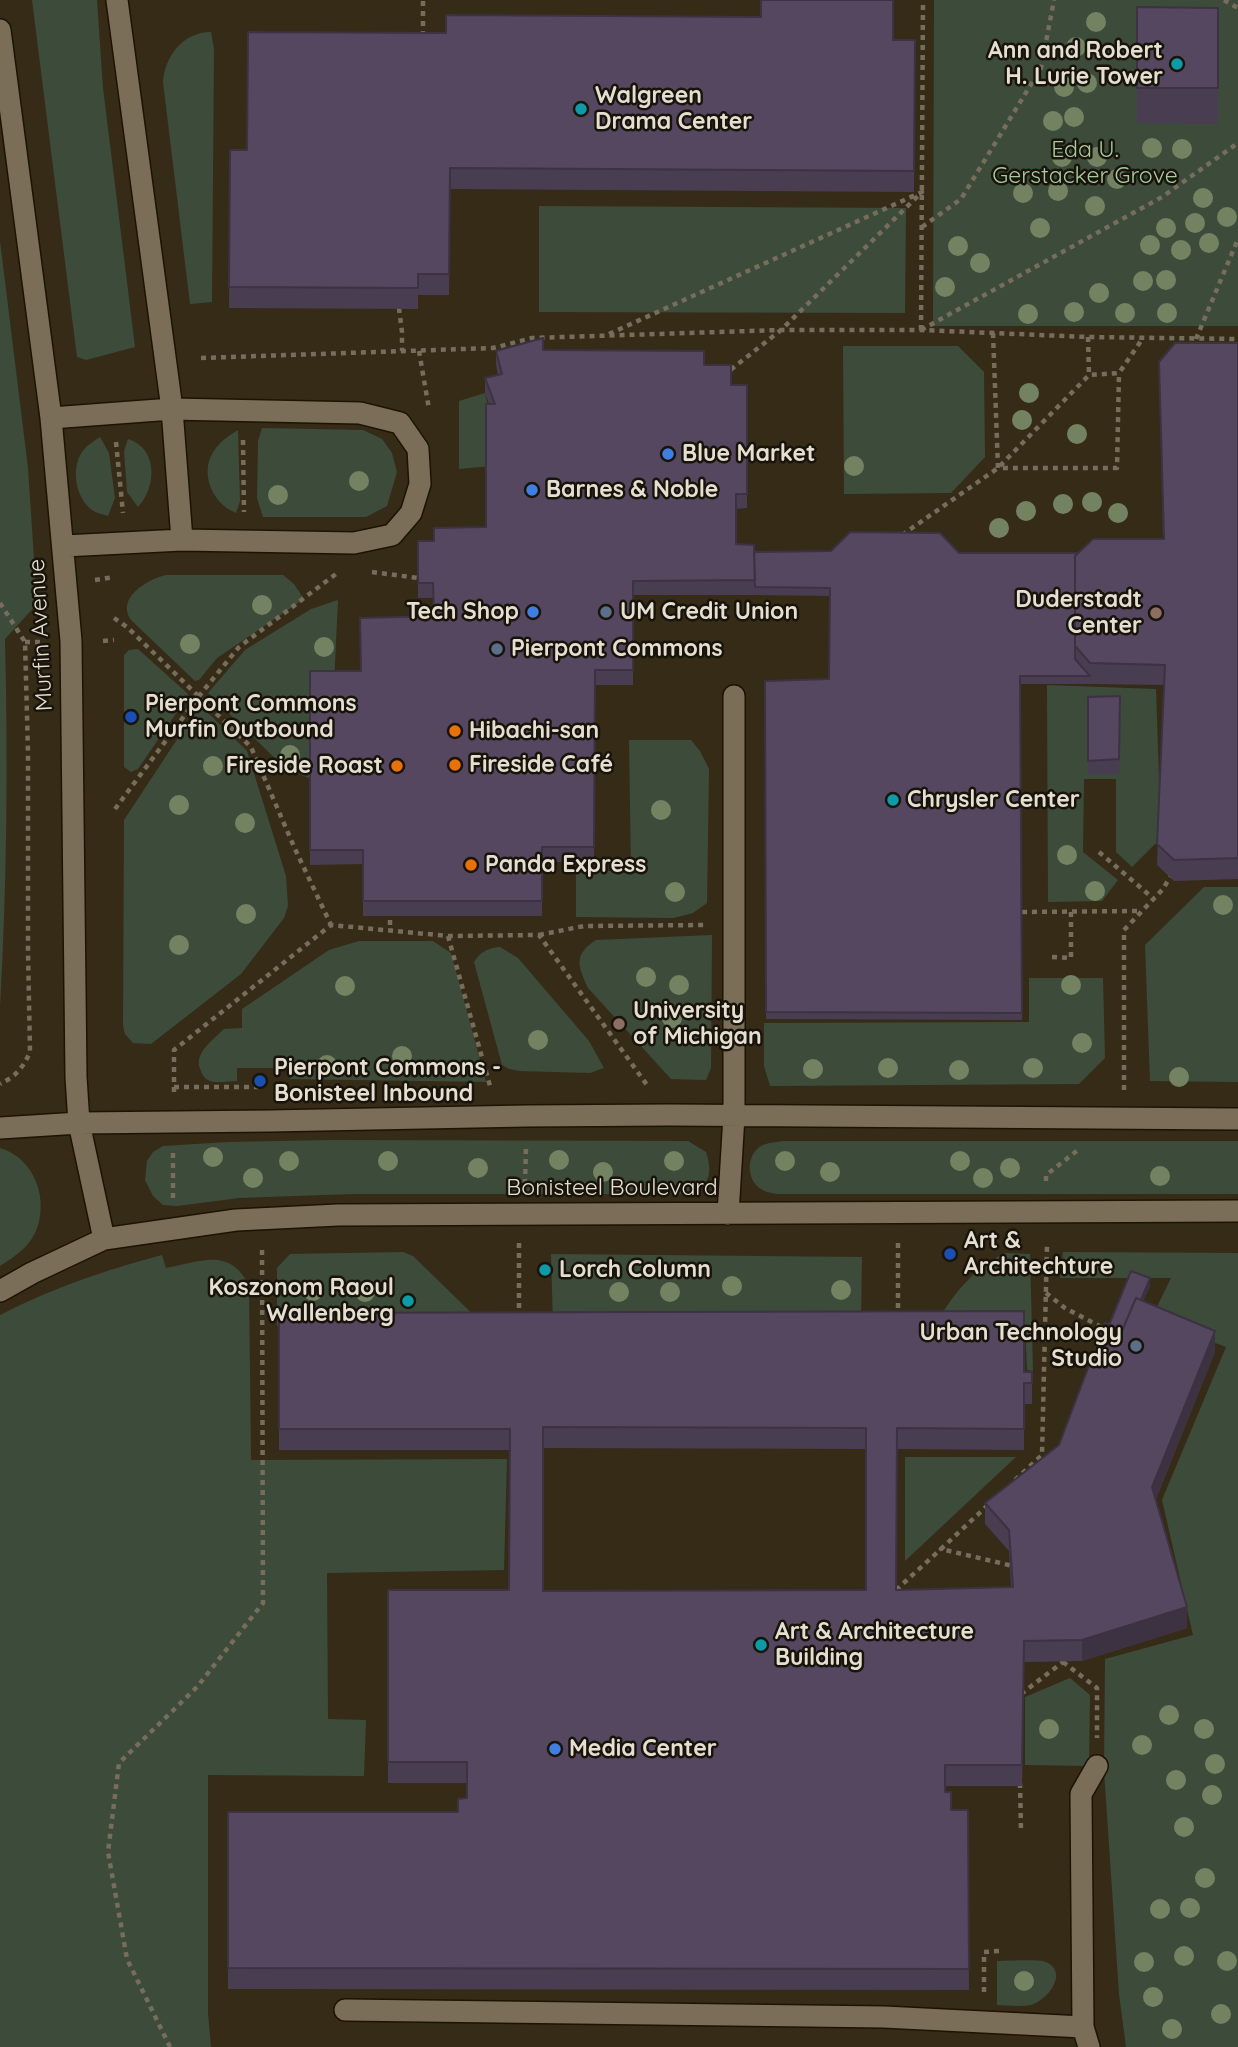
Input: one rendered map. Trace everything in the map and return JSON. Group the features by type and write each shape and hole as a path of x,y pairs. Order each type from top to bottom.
{"street":[{"path":"117,0 172,409 182,540"},
{"name":"Murfin Avenue","path":"0,30 51,418 64,546 71,641 75,1040 79,1123 104,1239"},
{"path":"51,418 172,409 360,413 400,423 418,449 421,484 411,513 392,535 354,543 182,540 64,546"},
{"path":"728,1213 734,1116 734,696"},
{"path":"0,1128 79,1123 526,1115 1238,1119"},
{"name":"Bonisteel Boulevard","path":"0,1291 104,1239 236,1220 338,1216 1238,1211"},
{"path":"345,2010 884,2017 984,2022 1086,2037 1081,1794 1097,1766"}],"path":[{"path":"422,41 423,0"},
{"path":"921,330 923,0"},
{"path":"921,228 961,199 1041,68 1054,0"},
{"path":"1224,0 1238,8"},
{"path":"921,330 1162,197 1238,143"},
{"path":"729,371 781,330 922,192"},
{"path":"605,335 922,192"},
{"path":"1196,339 1238,239"},
{"path":"399,308 402,352"},
{"path":"201,358 493,348 533,338 781,330 921,330 1088,337 1238,339"},
{"path":"993,333 998,468"},
{"path":"1088,337 1089,375"},
{"path":"998,468 1117,468 1119,373 1143,337"},
{"path":"895,540 998,468 1089,375 1119,373"},
{"path":"116,434 123,515"},
{"path":"243,438 244,517"},
{"path":"115,809 199,696 239,648 339,572"},
{"path":"371,572 418,578"},
{"path":"0,603 25,642 30,1052 24,1066 13,1077 0,1084"},
{"path":"114,618 127,627 251,747 331,925"},
{"path":"103,641 114,640"},
{"path":"25,642 40,642"},
{"path":"1099,852 1154,899"},
{"path":"1124,1090 1124,930 1163,889 1177,866"},
{"path":"390,904 390,930"},
{"path":"1052,957 1071,958 1071,911"},
{"path":"1022,912 1142,911"},
{"path":"173,1096 174,1050 331,925 448,936 539,935 584,926 707,925"},
{"path":"539,935 651,1091"},
{"path":"448,936 491,1090"},
{"path":"173,1141 173,1205"},
{"path":"524,1194 526,1143"},
{"path":"1046,1184 1046,1175 1081,1148"},
{"path":"519,1242 519,1320"},
{"path":"898,1242 898,1319"},
{"path":"1012,1483 1042,1455 1047,1244"},
{"path":"170,2047 127,1959 108,1853 119,1763 197,1687 263,1603 261,1246"},
{"path":"1046,1292 1065,1308 1109,1332"},
{"path":"896,1590 992,1502"},
{"path":"941,1549 1018,1567"},
{"path":"1021,1707 1021,1693 1063,1662 1069,1650"},
{"path":"1063,1662 1097,1688 1097,1766"},
{"path":"1020,1776 1021,1830"},
{"path":"984,2022 984,1952 999,1951"}],"green space":[{"path":"32,0 97,0 103,88 135,347 86,360 77,357"},
{"name":"Eda U. Gerstacker Grove","path":"934,0 1238,0 1238,326 933,326"},
{"path":"211,32 214,49 212,302 190,304 163,82 167,63 177,47 192,36"},
{"path":"539,206 906,208 905,313 539,312"},
{"path":"0,241 28,468 37,604 5,639 6,823 0,1007"},
{"path":"843,346 958,346 984,372 985,457 951,493 844,494"},
{"path":"485,393 502,465 459,469 459,401"},
{"path":"262,428 363,430 382,439 392,453 397,472 387,506 366,517 263,517 257,498 258,441"},
{"path":"238,430 240,501 236,513 220,502 214,494 208,466 218,445"},
{"path":"100,437 109,453 115,498 108,516 94,511 86,504 76,482 77,466 82,452"},
{"path":"128,439 145,451 151,469 149,489 138,507 127,492 124,451"},
{"path":"166,575 283,575 294,584 304,599 217,658 199,680 195,681 131,620 127,612 127,604 135,591"},
{"path":"338,600 334,684 321,782 287,770 208,693 245,650 311,609"},
{"path":"138,649 188,696 138,769 131,772 124,767 124,655 129,650"},
{"path":"1047,685 1156,689 1161,838 1132,867 1116,852 1116,779 1084,779 1083,852 1118,880 1102,901 1048,902"},
{"path":"197,709 204,709 247,751 286,876 288,906 284,918 241,974 151,1044 133,1043 125,1034 123,1026 124,820"},
{"path":"629,740 691,740 709,769 707,903 693,913 673,918 576,917 576,871 631,871"},
{"path":"1204,887 1238,887 1238,1082 1150,1081 1145,945"},
{"path":"712,935 711,1068 706,1080 671,1079 588,988 580,967 581,956 596,940"},
{"path":"359,941 433,941 451,953 486,1082 290,1079 290,1068 237,1068 237,1081 214,1082 205,1078 199,1065 201,1053 224,1029 242,1028 242,1009 329,950"},
{"path":"500,947 518,958 589,1041 604,1068 590,1073 520,1071 502,1065 474,962 485,951"},
{"path":"1029,978 1103,978 1105,1058 1079,1084 770,1086 764,1066 764,1023 1029,1022"},
{"path":"331,1140 688,1141 706,1152 709,1173 701,1187 687,1194 353,1194 239,1198 177,1206 163,1205 153,1196 145,1180 147,1161 153,1152 163,1146"},
{"path":"783,1141 1238,1141 1238,1194 777,1194 764,1191 756,1185 750,1174 750,1161 761,1146"},
{"path":"0,1148 12,1153 30,1171 40,1195 41,1208 35,1233 29,1243 0,1266"},
{"path":"403,1252 413,1256 487,1328 277,1326 277,1268 290,1254"},
{"path":"1063,1252 1238,1253 1238,2047 1126,2047 1119,1994 1104,1770 1105,1659 1193,1635 1162,1500 1226,1347 1151,1319 1171,1278 1060,1278"},
{"path":"1005,1253 1030,1254 1033,1371 1027,1370 1025,1326 934,1327 964,1284 993,1259"},
{"path":"551,1254 862,1257 861,1324 553,1324"},
{"path":"162,1255 166,1268 202,1261 223,1261 233,1265 249,1286 251,1460 507,1459 504,1570 327,1573 328,1719 366,1720 364,1776 208,1775 208,2013 211,2047 0,2047 0,1315 79,1280"},
{"path":"905,1457 1016,1457 905,1561"},
{"path":"1070,1678 1090,1695 1089,1766 1025,1765 1025,1697"},
{"path":"997,1961 1046,1962 1053,1967 1056,1980 1043,1999 1036,2003 1022,2006 997,2005"}],"building":[{"name":"Walgreen Drama Center","path":"761,0 893,0 893,40 915,40 914,171 450,168 449,274 418,274 418,288 229,287 230,150 247,150 248,32 446,33 446,15 761,17"},
{"path":"1137,7 1218,8 1218,88 1137,88"},
{"name":"Pierpont Commons","path":"543,338 543,350 704,351 704,365 731,365 731,385 747,385 747,494 736,494 736,544 754,545 755,580 633,581 633,670 595,670 594,847 542,847 542,901 363,901 363,850 310,850 310,671 361,671 360,618 434,616 433,583 418,583 418,541 434,541 434,528 486,527 486,404 495,404 485,378 502,374 496,351"},
{"name":"Duderstadt Center","path":"1175,343 1238,343 1238,858 1174,860 1157,844 1165,665 1090,663 1075,646 1075,556 1093,539 1164,539 1159,362"},
{"name":"Chrysler Center","path":"850,532 940,533 959,553 1078,553 1075,556 1075,659 1090,676 1020,676 1022,1013 766,1012 765,681 829,679 830,588 755,587 754,552 831,551"},
{"path":"1120,696 1119,759 1088,761 1088,697"},
{"path":"1131,1271 1150,1278 1141,1300 1136,1298 1122,1331 1109,1325"},
{"name":"Art & Architecture Building","path":"1136,1298 1215,1331 1152,1487 1187,1607 1082,1640 1024,1641 1022,1765 945,1765 945,1792 951,1792 951,1810 968,1810 969,1969 228,1968 228,1812 458,1812 458,1799 467,1798 467,1762 388,1762 388,1590 509,1590 510,1429 279,1429 279,1313 1024,1311 1024,1372 1032,1372 1032,1383 1024,1383 1024,1429 897,1428 896,1590 1013,1587 1009,1530 985,1503 1059,1445 1105,1323 1122,1331","holes":["543,1427 866,1428 866,1590 543,1591"]}],"place":[{"name":"Ann and Robert H. Lurie Tower","path":"1177,64"},
{"name":"Walgreen Drama Center","path":"581,109"},
{"name":"Blue Market","path":"668,454"},
{"name":"Barnes & Noble","path":"532,490"},
{"name":"Tech Shop","path":"533,612"},
{"name":"UM Credit Union","path":"606,612"},
{"name":"Duderstadt Center","path":"1156,613"},
{"name":"Pierpont Commons","path":"497,649"},
{"name":"Pierpont Commons Murfin Outbound","path":"131,717"},
{"name":"Hibachi-san","path":"455,731"},
{"name":"Fireside Café","path":"455,765"},
{"name":"Fireside Roast","path":"397,766"},
{"name":"Chrysler Center","path":"893,800"},
{"name":"Panda Express","path":"471,865"},
{"name":"University of Michigan","path":"619,1024"},
{"name":"Pierpont Commons - Bonisteel Inbound","path":"260,1081"},
{"name":"Art & Architechture","path":"950,1254"},
{"name":"Lorch Column","path":"545,1270"},
{"name":"Koszonom Raoul Wallenberg","path":"408,1301"},
{"name":"Urban Technology Studio","path":"1136,1346"},
{"name":"Art & Architecture Building","path":"761,1645"},
{"name":"Media Center","path":"555,1749"}]}
